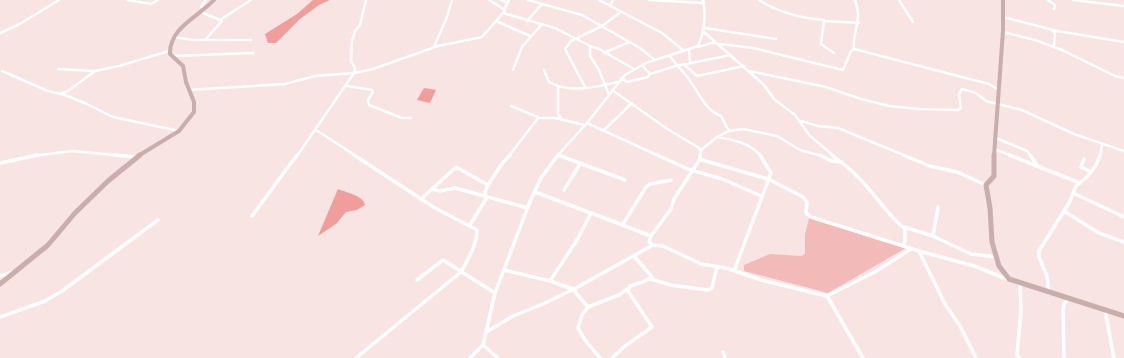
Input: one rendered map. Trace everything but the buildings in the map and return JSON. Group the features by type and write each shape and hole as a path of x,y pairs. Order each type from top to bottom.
{"street":[{"path":"0,33 18,25 59,0"},
{"path":"128,0 151,4 158,0"},
{"path":"201,10 206,0"},
{"path":"170,54 173,38 180,28 214,0"},
{"path":"220,20 251,0"},
{"path":"252,216 316,130 347,86 354,73 354,68 351,61 352,41 355,31 360,25 366,0"},
{"path":"434,47 447,17 452,0"},
{"path":"488,0 505,10"},
{"path":"189,90 285,84 315,76 354,73 373,69 434,47 482,36 505,10 509,1 501,0"},
{"path":"528,0 576,12 631,42 655,60"},
{"path":"599,0 662,34 684,51"},
{"path":"610,5 613,0"},
{"path":"649,0 703,2 705,28 696,47"},
{"path":"759,0 769,7 786,14 824,20 859,23"},
{"path":"854,0 858,6 859,23 853,44 854,49"},
{"path":"899,0 913,22"},
{"path":"986,185 994,176 994,149 1003,32 1003,0"},
{"path":"1048,0 1055,5 1054,8"},
{"path":"1073,0 1124,6"},
{"path":"527,20 542,4"},
{"path":"201,10 220,20"},
{"path":"585,87 566,52 566,46 575,39 602,26 621,12"},
{"path":"503,13 560,30 575,39 590,46 596,47 634,69"},
{"path":"1003,17 1051,30 1124,42"},
{"path":"205,40 222,22 220,20"},
{"path":"824,20 821,44 823,47 834,53"},
{"path":"496,21 530,36"},
{"path":"513,70 522,47 542,24"},
{"path":"705,28 776,39"},
{"path":"1051,30 1054,33 1054,47"},
{"path":"704,32 744,66 764,86 774,99 801,121 812,138 842,162 860,179 895,221 904,227 933,236 971,254 996,257"},
{"path":"1003,32 1030,38 1054,47 1116,76 1124,78"},
{"path":"173,38 251,40"},
{"path":"604,53 624,43 631,42"},
{"path":"470,358 484,345 488,331 489,315 495,293 541,178 558,155 586,124 621,78 642,64 709,43 757,49 840,70 844,68 851,51 854,49"},
{"path":"590,46 590,56 606,84 608,95"},
{"path":"854,49 999,88"},
{"path":"689,50 690,63"},
{"path":"58,69 95,71 170,54 253,53"},
{"path":"0,284 48,245 82,206 136,157 166,140 179,130 194,112 194,102 189,90 183,66 170,54"},
{"path":"621,78 627,82 648,77 650,74 676,66 731,55"},
{"path":"670,56 676,66 688,79 709,108 716,115 721,116 729,131"},
{"path":"642,64 650,74"},
{"path":"685,65 697,76 744,66"},
{"path":"544,70 549,82 558,87 585,87 618,82"},
{"path":"2,71 113,117 179,130"},
{"path":"60,94 68,91 95,71"},
{"path":"749,71 826,87 861,99 904,108 958,110 961,108 959,94 962,90 969,90 986,101 1022,110 1069,132 1102,145 1124,151"},
{"path":"603,78 611,83"},
{"path":"347,86 372,90 373,92 368,100 369,105 402,118 411,118"},
{"path":"558,87 558,114 561,119"},
{"path":"612,90 666,128 701,150"},
{"path":"604,130 632,103"},
{"path":"511,106 540,118 561,119 586,124 604,130 626,142 693,171 725,180 761,196"},
{"path":"470,225 486,200 485,192 488,185 501,165 518,146 525,134 531,129 534,122 540,118"},
{"path":"801,121 818,126 838,128 930,166 957,172 986,185"},
{"path":"653,245 649,242 651,236 671,209 674,199 700,159 701,150 717,137 729,131 743,129 777,136 800,150 817,154 831,161 842,162"},
{"path":"316,130 421,199 451,217 470,225 477,230 478,233 471,254 461,272 356,358"},
{"path":"717,137 743,143 753,148 770,170 734,271"},
{"path":"996,138 1027,151 1036,161 1037,165"},
{"path":"1050,293 1047,276 1039,257 1039,250 1064,211 1076,186 1091,172 1100,157 1102,145"},
{"path":"994,149 1080,183"},
{"path":"0,163 43,154 72,151 136,157"},
{"path":"558,155 625,180"},
{"path":"700,159 768,179 806,199 806,213 811,217 919,252 974,266 1020,283 1124,316"},
{"path":"1084,159 1081,167 1091,172"},
{"path":"564,190 580,164"},
{"path":"421,199 456,167 488,185"},
{"path":"623,224 646,187 650,184 671,180"},
{"path":"986,185 991,214 991,236 996,257 1001,270 1009,279"},
{"path":"432,189 440,191 455,188 528,208"},
{"path":"535,192 623,224 651,236"},
{"path":"1073,193 1124,217"},
{"path":"933,236 938,207"},
{"path":"1064,211 1099,233 1124,242"},
{"path":"550,281 577,240 591,213"},
{"path":"0,316 45,301 62,291 158,220"},
{"path":"904,227 906,232 904,246"},
{"path":"488,331 513,316 544,304 575,289 612,266 653,245 663,246 696,262 827,296 875,272 911,249"},
{"path":"919,252 945,304 960,326 976,358"},
{"path":"634,256 652,275 651,279"},
{"path":"417,280 441,260 495,293"},
{"path":"600,358 585,340 578,328 582,315 588,307 619,295 630,286 651,279 670,285 708,290 712,288 717,267"},
{"path":"504,270 550,281 575,289 588,307"},
{"path":"0,276 16,271"},
{"path":"1019,358 1017,354 1021,311 1020,283"},
{"path":"612,358 625,346 652,327 627,289"},
{"path":"827,296 863,358"},
{"path":"1064,358 1063,310 1064,304 1068,299"},
{"path":"1105,310 1114,358 1119,358"},
{"path":"484,345 498,358"},
{"path":"723,352 725,358"}],"shaded area":[{"path":"313,0 330,0 319,5 300,19 276,43 268,43 265,34 297,14"},
{"path":"424,88 436,90 430,103 417,100"},
{"path":"338,189 358,197 364,202 365,205 357,210 346,212 336,224 318,236"},
{"path":"809,218 906,248 828,293 744,271 744,265 770,254 801,256 805,254 805,235"}]}
